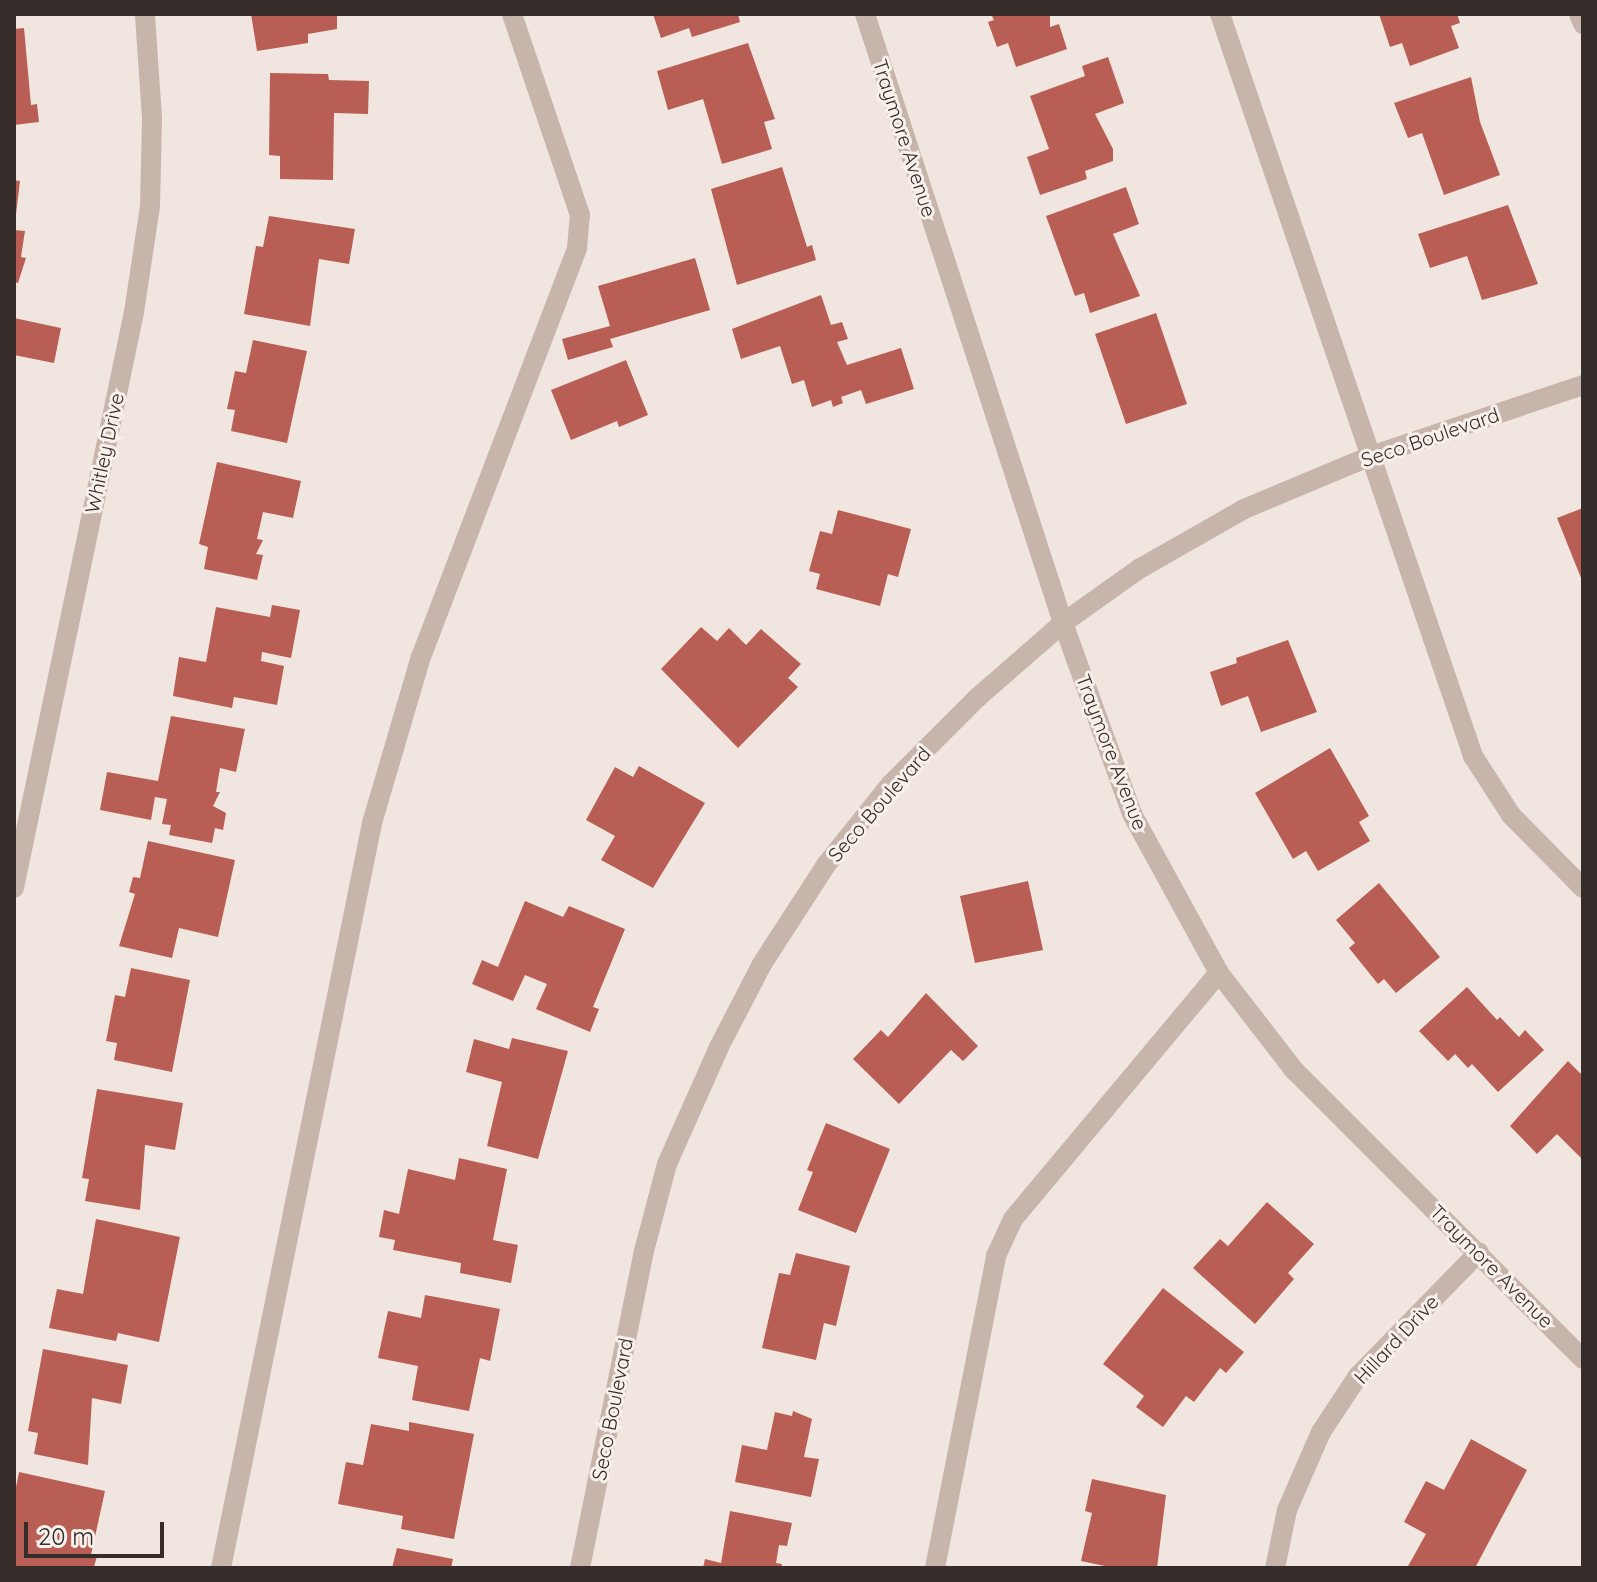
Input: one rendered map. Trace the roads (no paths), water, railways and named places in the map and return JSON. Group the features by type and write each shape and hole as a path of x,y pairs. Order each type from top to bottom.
{"street":[{"name":"Whitley Drive","path":"14,888 134,312 148,221 152,118 145,14"},
{"path":"221,1568 372,823 421,657 577,248 580,215 512,14"},
{"name":"Traymore Avenue","path":"865,14 1063,623 1132,814 1219,973 1294,1070 1583,1359"},
{"path":"1220,14 1473,756 1511,815 1583,888"},
{"path":"1579,14 1583,24"},
{"name":"Seco Boulevard","path":"580,1568 644,1251 667,1164 719,1047 762,964 818,877 891,784 977,698 1063,623 1139,569 1244,509 1371,456 1583,385"},
{"path":"935,1568 996,1256 1013,1219 1219,973"},
{"name":"Hillard Drive","path":"1275,1568 1287,1510 1328,1421 1358,1376 1479,1252"}]}
